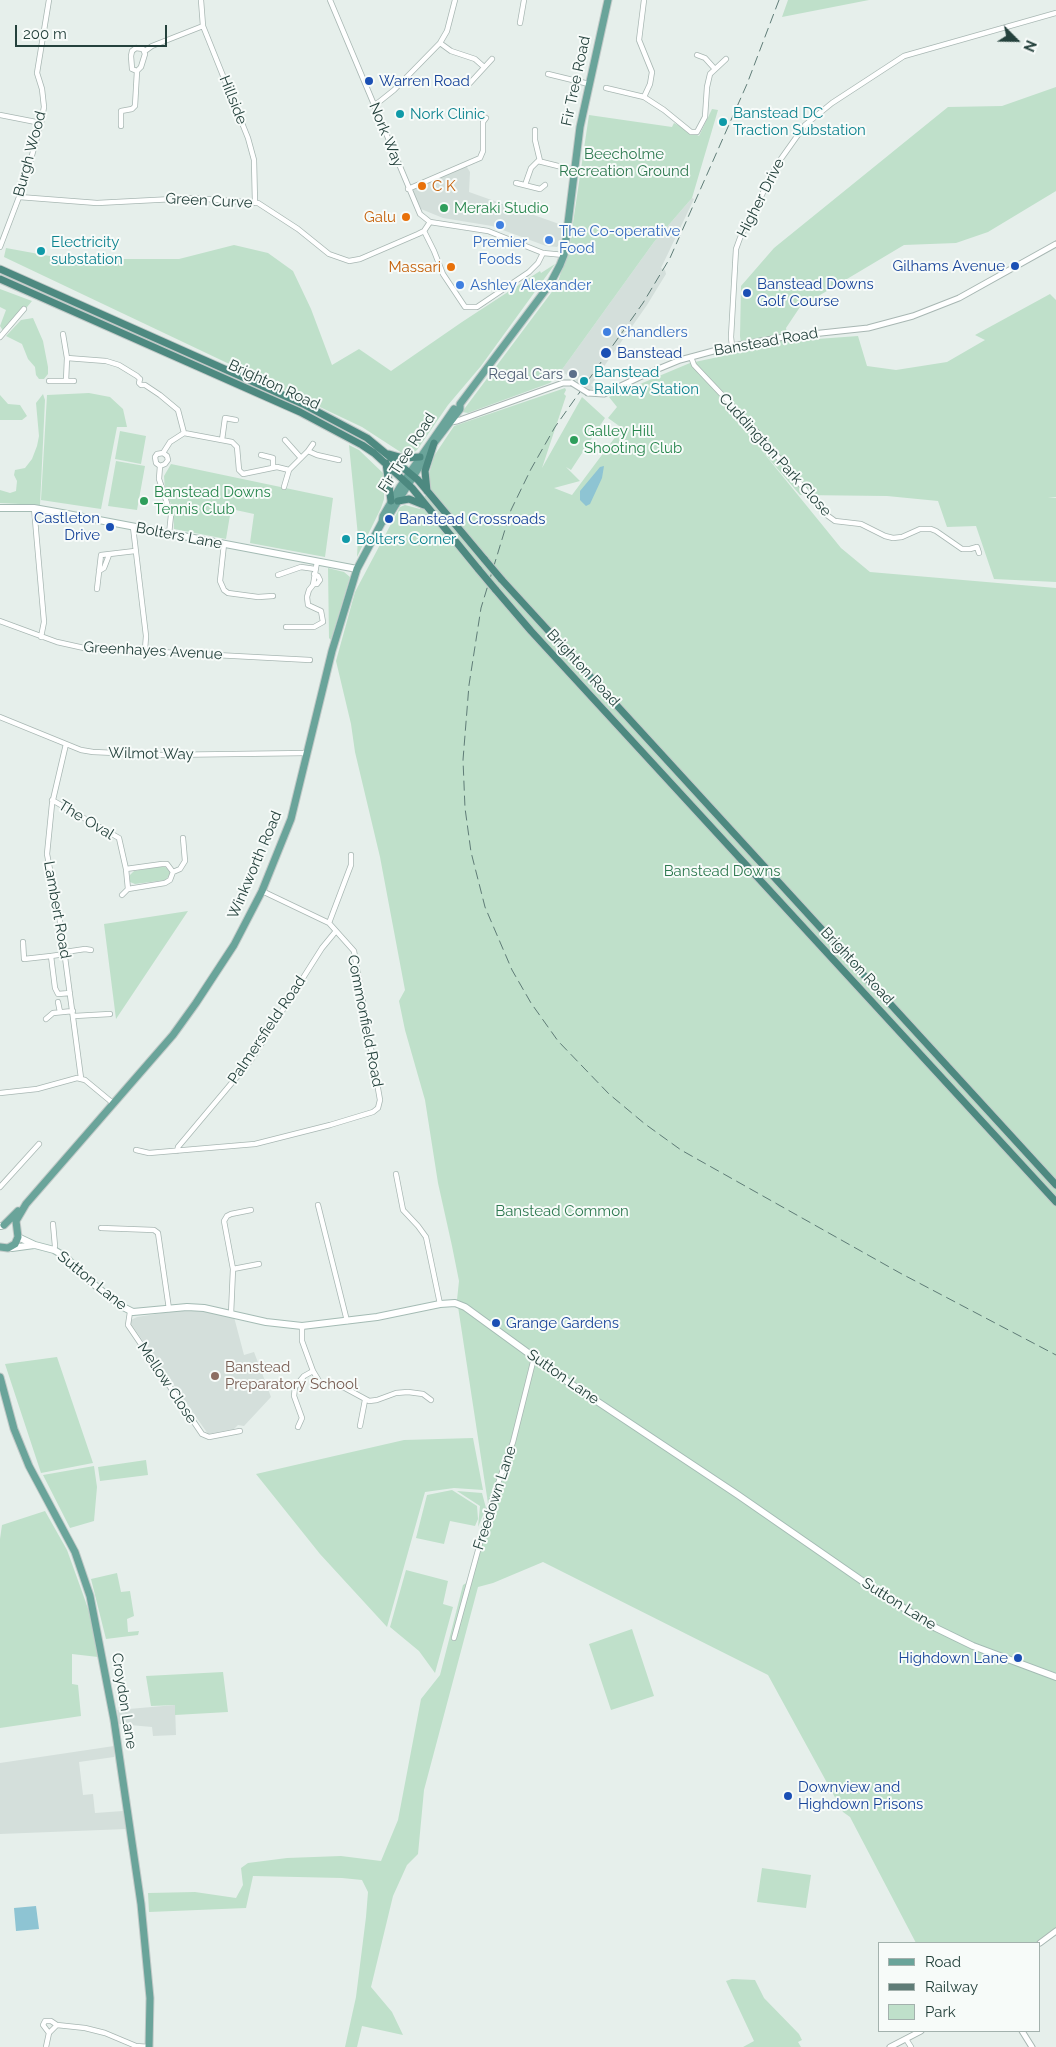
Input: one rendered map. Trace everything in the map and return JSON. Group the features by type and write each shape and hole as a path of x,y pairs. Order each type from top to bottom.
{"highway":[{"name":"Brighton Road","path":"0,269 303,404 360,435 411,475 427,491 501,579 1056,1185"},
{"name":"Brighton Road","path":"0,279 300,412 356,442 386,463 406,482 531,632 1056,1202"},
{"path":"356,442 360,435"},
{"path":"427,491 425,471 434,443"},
{"path":"386,454 403,458 420,457"},
{"path":"386,463 395,501 409,499 426,506"}],"main road":[{"name":"Fir Tree Road","path":"382,522 383,516 434,443 456,406 460,404 556,274 564,255 580,127 608,0"},
{"name":"Fir Tree Road","path":"411,475 420,457 447,421"},
{"name":"Bolters Lane","path":"0,508 34,508 357,569"},
{"name":"Winkworth Road","path":"1,1226 26,1204 114,1104 201,996 234,945 262,891 291,819 332,651 357,569 382,522"},
{"name":"Winkworth Road","path":"6,1248 17,1233 16,1221 26,1204"},
{"path":"1,1226 11,1226 17,1233 35,1245"},
{"name":"Sutton Lane","path":"35,1245 54,1250 66,1257 86,1277 130,1312 143,1313 169,1309 204,1308 284,1325 302,1326 347,1321 440,1304 455,1303 465,1307 534,1358 878,1592 936,1628 973,1646 1056,1678"},
{"path":"0,1256 6,1248 35,1245"},
{"name":"Croydon Lane","path":"0,1377 14,1429 29,1466 75,1552 90,1596 114,1720 141,1904 150,1998 149,2047"}],"street":[{"name":"Burgh Wood","path":"0,247 30,162 44,107 42,89 37,73 49,0"},
{"name":"Hillside","path":"201,0 203,26 248,138 254,160 255,202"},
{"name":"Nork Way","path":"330,0 408,189 420,214 430,222"},
{"path":"374,104 394,90 440,43 447,30 455,0"},
{"path":"520,23 524,0"},
{"path":"644,0 639,37 652,72 650,84 644,97"},
{"name":"Higher Drive","path":"732,346 734,265 738,244 778,163 805,125 832,103 904,56 1056,14"},
{"path":"121,126 121,111 132,109 135,106 137,71 142,66 145,51 152,46 203,26"},
{"path":"440,43 451,51 475,59 484,67"},
{"path":"137,71 131,66 131,53 134,49 139,48 145,51"},
{"path":"697,55 705,58 714,68"},
{"path":"470,83 492,58"},
{"path":"606,88 644,97 664,110 691,132 697,132 705,117 708,80 714,68 726,59"},
{"path":"548,74 589,84"},
{"path":"0,115 40,123"},
{"path":"408,189 480,158 483,151 483,122 486,118"},
{"path":"536,130 535,140 540,161"},
{"path":"525,185 535,162 540,161 574,170"},
{"path":"516,183 540,189 545,185"},
{"name":"Green Curve","path":"19,197 97,203 169,198 255,202 298,228 333,256 349,261 360,259 424,231"},
{"path":"543,253 538,263 529,272 477,307 468,307 462,305 443,274 424,231 430,222 488,231 543,253 564,255"},
{"name":"Banstead Road","path":"447,421 457,421 563,383 572,383 588,393 604,394 646,374 691,357 732,346 804,334 868,328 913,316 959,298 1056,244"},
{"path":"0,337 24,309"},
{"path":"63,334 66,381"},
{"name":"Cuddington Park Close","path":"691,357 694,365 759,434 824,514 843,523 865,525 885,536 893,538 902,537 920,529 931,529 962,549 977,547 979,553"},
{"path":"66,358 114,363 140,379 143,378 146,380 145,385 170,402 178,410 184,433"},
{"path":"49,381 74,382"},
{"path":"222,440 225,418 236,420"},
{"path":"160,466 156,463 154,457 157,454 163,453 170,442 184,433 232,442 237,447 240,472 246,474 272,468 289,470"},
{"path":"285,440 301,458"},
{"path":"284,487 289,470 313,444"},
{"path":"308,451 317,456 339,460"},
{"path":"160,466 168,460 167,456 163,453"},
{"path":"261,456 273,458 272,468"},
{"path":"160,466 159,479 171,514 169,534"},
{"path":"34,508 44,622 41,637"},
{"path":"133,527 146,636 145,650"},
{"path":"224,544 220,580 224,590 228,593 258,597 273,596"},
{"path":"97,589 101,555 135,552"},
{"path":"99,570 104,568 109,555"},
{"path":"286,627 314,627 323,622 321,611 311,607 307,602 317,562"},
{"path":"278,575 301,567 314,572"},
{"name":"Greenhayes Avenue","path":"0,621 41,637 84,648 310,660"},
{"name":"Wilmot Way","path":"0,717 87,751 162,755 308,753"},
{"name":"Lambert Road","path":"66,744 52,800 48,854 65,953 81,1078"},
{"name":"The Oval","path":"52,800 116,836 121,841 128,889"},
{"path":"122,895 128,889 166,883 170,880 173,872 180,869 186,861 183,838"},
{"path":"329,923 351,866 351,855"},
{"path":"126,869 167,864 173,872"},
{"path":"262,891 329,923 336,931"},
{"name":"Palmersfield Road","path":"177,1151 178,1147 251,1060 322,948 336,931"},
{"name":"Commonfield Road","path":"136,1150 149,1153 264,1143 373,1112 378,1108 380,1100 356,955 336,931"},
{"path":"22,942 24,959 85,949 91,950"},
{"path":"51,956 56,992 61,994 70,993"},
{"path":"58,1002 60,1012"},
{"path":"46,1019 50,1014 73,1011"},
{"path":"74,1016 110,1014"},
{"path":"0,1093 34,1090 81,1078 114,1104"},
{"path":"0,1187 38,1144"},
{"path":"20,1156 25,1160"},
{"path":"396,1174 403,1210 426,1238 440,1304"},
{"path":"318,1205 347,1321"},
{"path":"231,1314 233,1269 224,1225 225,1218 231,1214 251,1210"},
{"path":"53,1224 54,1250"},
{"path":"101,1228 154,1230 158,1233 169,1309"},
{"path":"233,1269 259,1264"},
{"name":"Mellow Close","path":"130,1312 128,1325 196,1426 206,1436 240,1431"},
{"path":"302,1326 302,1341 313,1372 319,1381 324,1384 345,1388 365,1400 377,1400 396,1393 408,1392 423,1394 432,1400"},
{"name":"Freedown Lane","path":"454,1638 491,1503 516,1434 534,1358"},
{"path":"298,1427 302,1418 294,1392 300,1380 313,1372"},
{"path":"360,1426 365,1400"},
{"path":"1041,1942 1056,1931"},
{"path":"49,2033 43,2025 45,2021 50,2021 57,2025 85,2028 105,2033 136,2046 149,2047"},
{"path":"46,2047 49,2033 57,2025"},
{"path":"890,2047 919,2032"},
{"path":"1023,2032 1032,2047"},
{"path":"906,2039 911,2047"}],"shaded area":[{"path":"465,164 470,172 469,192 562,225 561,242 557,247 546,246 492,226 443,218 421,209 411,189"},
{"path":"692,198 694,199 661,268 665,270 666,274 647,305 591,385 594,388 590,390 561,371 654,242"},
{"name":"Banstead Preparatory School","path":"176,1309 208,1311 234,1317 244,1355 254,1352 271,1397 244,1426 238,1425 234,1429 208,1434 129,1321 137,1317 175,1311"},
{"path":"175,1705 176,1735 153,1736 152,1727 119,1724 117,1710"},
{"path":"114,1746 114,1757 79,1762 83,1795 93,1794 95,1813 123,1811 126,1829 0,1834 0,1763"}],"green space":[{"path":"788,0 869,0 782,17"},
{"name":"Banstead Downs","path":"1056,87 1056,191 988,232 956,243 904,245 800,307 786,328 788,338 817,339 858,336 867,366 896,370 947,362 985,340 975,335 1050,294 1056,300 1056,497 1048,497 1056,498 1056,582 994,579 976,526 947,527 938,501 887,496 800,495 758,446 841,548 870,572 1056,588 1056,1931 1041,1942 915,1942 850,1817 843,1812 768,1675 543,1562 493,1583 478,1587 424,1790 418,1854 407,1865 393,1896 371,1987 392,2012 403,2035 362,2026 357,2047 345,2047 356,1997 366,1917 368,1892 362,1880 253,1876 246,1908 149,1912 148,1893 195,1892 236,1898 243,1885 241,1868 248,1863 287,1858 341,1856 381,1861 398,1820 421,1699 440,1675 463,1585 468,1582 489,1510 457,1300 459,1281 438,1183 425,1100 405,1030 399,1001 405,990 380,857 336,661 355,592 400,507 405,505 420,509 430,483 428,478 434,456 454,426 565,388 564,394 566,396 542,468 582,397 605,418 571,470 566,467 580,481 554,488 572,495 622,428 608,418 617,407 609,397 690,363 742,352 740,336 741,286 774,248 948,107 1002,106"},
{"name":"Beecholme Recreation Ground","path":"712,109 718,110 692,198 654,242 561,371 550,383 468,413 462,412 557,285 570,243 589,115 672,127 674,123 699,136"},
{"path":"234,245 268,253 293,271 311,309 332,365 359,349 391,371 540,271 541,273 555,264 481,366 448,405 417,450 412,454 402,453 362,427 4,257 6,248 66,259 179,259"},
{"path":"0,289 32,301 5,334 0,326 6,310 0,307"},
{"path":"33,318 43,341 48,367 48,374 44,379 39,379 36,375 35,367 28,359 22,344 6,336 21,320"},
{"path":"89,393 110,397 123,409 127,427 117,427 101,509 41,500 47,395"},
{"path":"43,394 45,400 40,505 0,503 0,490 10,493 16,491 15,470 25,468 32,459 39,436 36,403"},
{"path":"0,395 8,404 20,405 27,416 22,420 0,420"},
{"path":"120,431 146,436 141,464 115,459"},
{"path":"349,445 359,450 384,474 384,499 357,557 358,536"},
{"path":"116,461 145,466 137,510 108,506"},
{"path":"171,464 333,498 325,557 250,543 254,514 231,509 226,539 174,529 173,508 165,491 164,476"},
{"path":"328,568 344,572 350,577 331,640 329,638"},
{"path":"164,866 171,872 166,880 135,884 130,882 130,875 134,871"},
{"path":"188,911 116,1019 104,924"},
{"path":"57,1357 93,1463 41,1473 5,1364"},
{"path":"473,1438 483,1490 454,1488 425,1492 387,1627 320,1554 256,1474 404,1440"},
{"path":"146,1460 148,1475 100,1481 98,1467"},
{"path":"94,1466 97,1487 94,1521 70,1528 43,1475"},
{"path":"452,1490 477,1506 478,1519 475,1526 450,1521 444,1544 416,1538 427,1495"},
{"path":"457,1491 482,1493 486,1508 478,1527 480,1506"},
{"path":"45,1511 67,1550 92,1620 98,1657 72,1654 72,1684 78,1685 81,1716 0,1728 0,1539 2,1525"},
{"path":"406,1570 448,1581 443,1604 453,1607 435,1673 419,1651 390,1627"},
{"path":"117,1573 121,1592 130,1591 134,1616 127,1619 128,1632 139,1631 138,1635 106,1639 91,1579"},
{"path":"632,1629 654,1696 611,1710 589,1644"},
{"path":"223,1672 228,1712 175,1715 175,1705 151,1706 146,1676"},
{"path":"762,1868 811,1875 806,1908 757,1902"},
{"path":"732,1979 755,1980 764,1998 799,2034 802,2040 798,2042 801,2047 743,2047 754,2041 726,1981"}],"water":[{"path":"604,466 602,478 590,504 586,506 580,500 580,491 600,467"},
{"path":"36,1906 39,1929 16,1931 14,1908"}],"railway":[{"path":"779,0 747,84 670,258 643,303 555,427 531,469 511,510 481,608 469,685 463,760 465,808 471,852 485,907 512,970 531,1003 558,1041 609,1094 645,1124 681,1150 900,1273 1056,1355"}],"place":[{"name":"Warren Road","path":"369,81"},
{"name":"Nork Clinic","path":"400,114"},
{"name":"Banstead DC Traction Substation","path":"723,122"},
{"name":"C K","path":"422,186"},
{"name":"Meraki Studio","path":"444,208"},
{"name":"Galu","path":"406,217"},
{"name":"Premier Foods","path":"500,225"},
{"name":"The Co-operative Food","path":"549,240"},
{"name":"Electricity substation","path":"41,251"},
{"name":"Gilhams Avenue","path":"1015,266"},
{"name":"Massari","path":"451,267"},
{"name":"Ashley Alexander","path":"460,285"},
{"name":"Banstead Downs Golf Course","path":"747,293"},
{"name":"Chandlers","path":"607,332"},
{"name":"Banstead","path":"606,353"},
{"name":"Regal Cars","path":"573,374"},
{"name":"Banstead Railway Station","path":"584,381"},
{"name":"Galley Hill Shooting Club","path":"574,440"},
{"name":"Banstead Downs Tennis Club","path":"144,501"},
{"name":"Banstead Crossroads","path":"389,519"},
{"name":"Castleton Drive","path":"110,527"},
{"name":"Bolters Corner","path":"346,539"},
{"name":"Grange Gardens","path":"496,1323"},
{"name":"Banstead Preparatory School","path":"215,1376"},
{"name":"Highdown Lane","path":"1018,1658"},
{"name":"Downview and Highdown Prisons","path":"788,1796"}],"park label":[{"name":"Banstead Common","path":"562,1211"}]}
